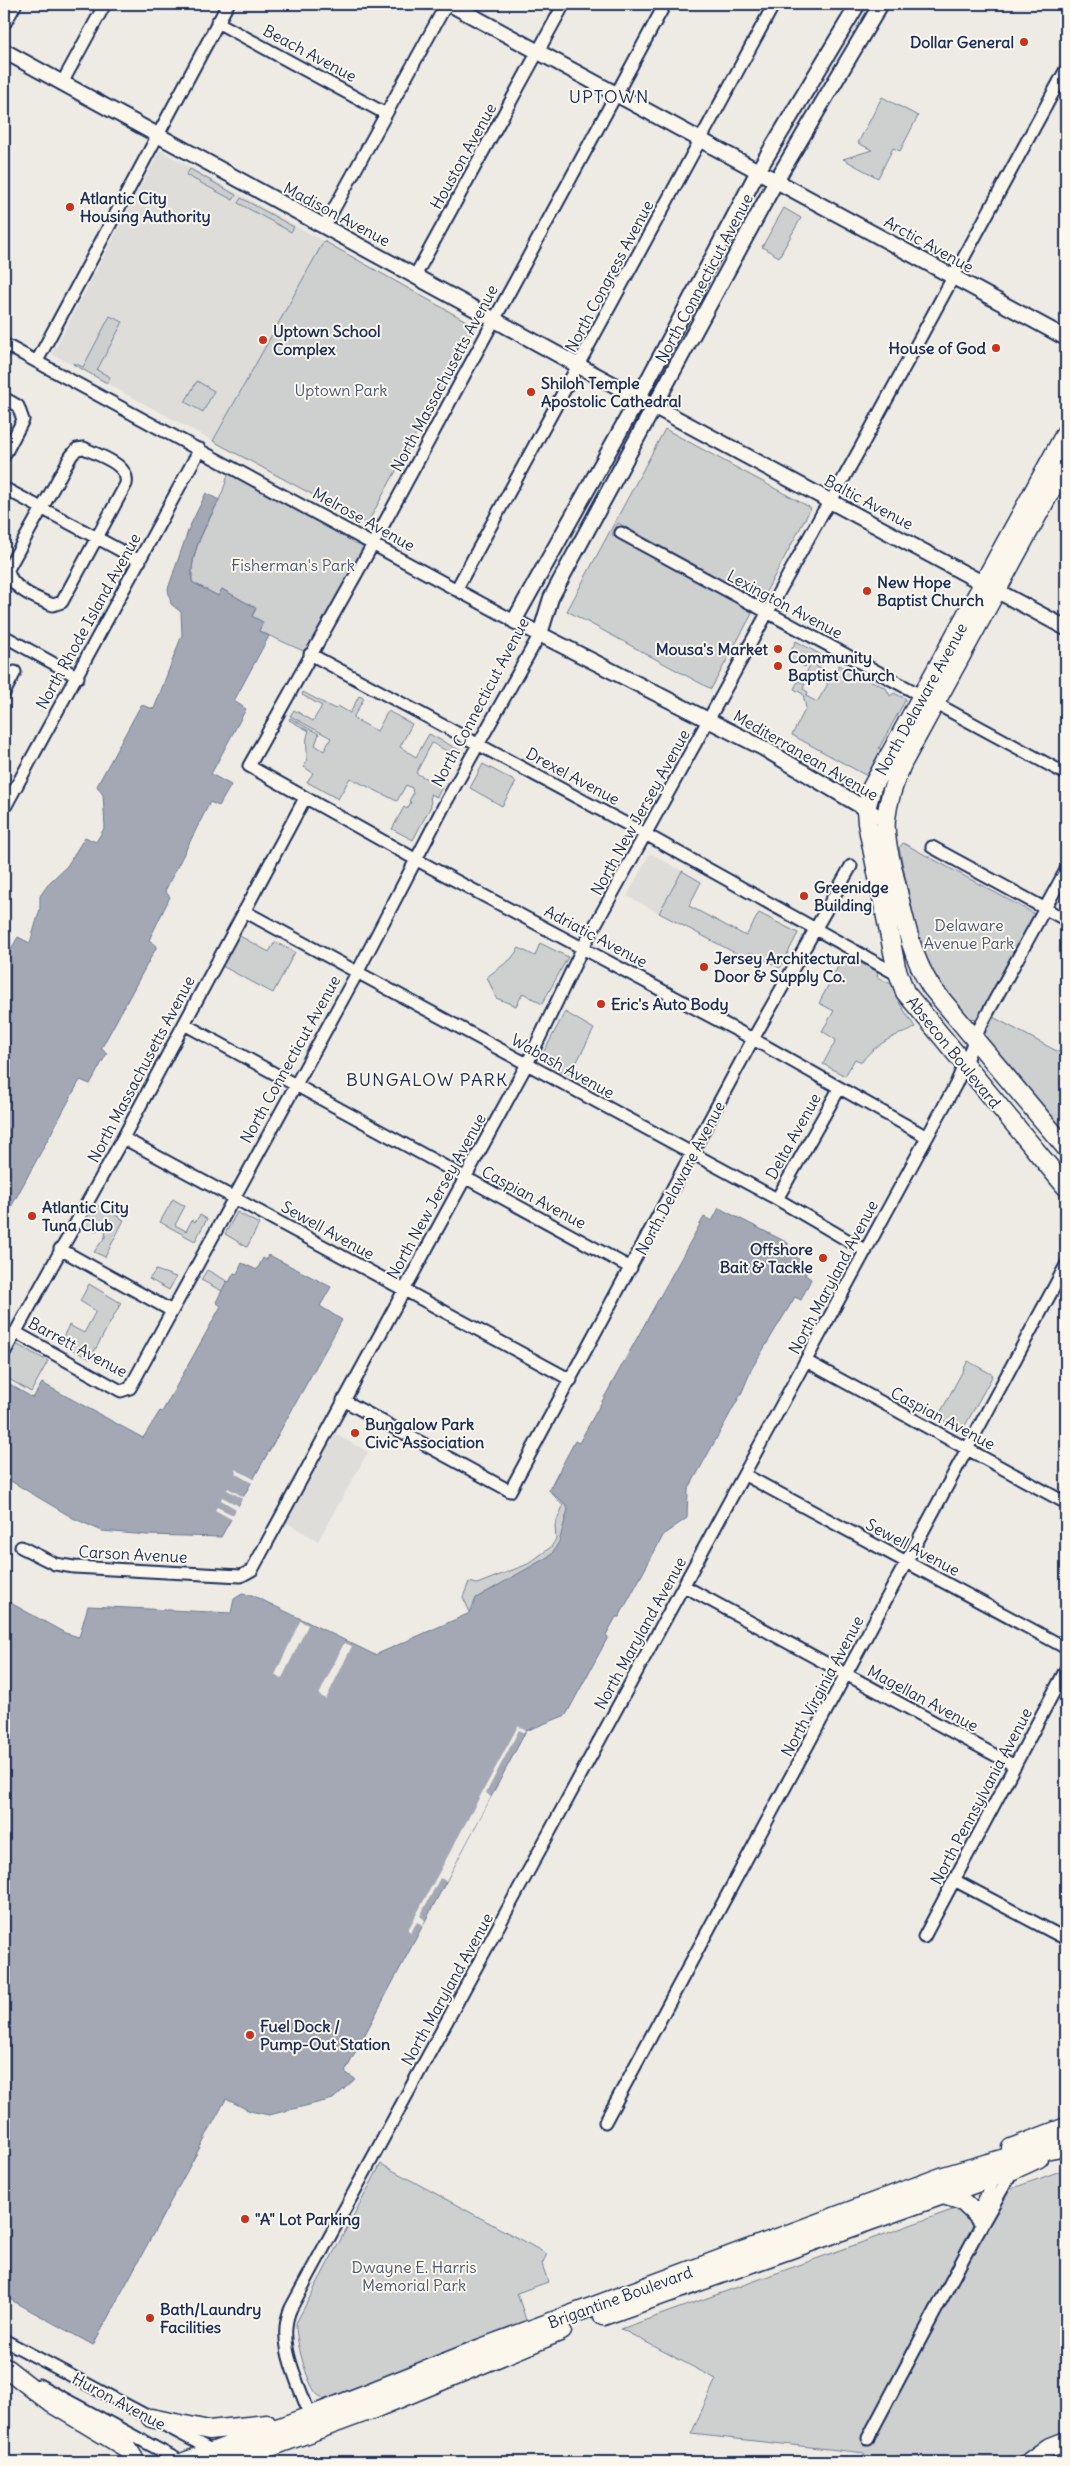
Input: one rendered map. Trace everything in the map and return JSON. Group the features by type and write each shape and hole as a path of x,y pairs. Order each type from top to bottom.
{"main road":[{"name":"North Delaware Avenue","path":"866,809 872,787 929,700 990,587 1066,432"},
{"name":"North Delaware Avenue","path":"990,587 1066,463"},
{"name":"North Delaware Avenue","path":"886,821 890,797 898,773 929,700"},
{"name":"Absecon Boulevard","path":"866,809 898,975 910,999 1066,1187"},
{"name":"Absecon Boulevard","path":"886,821 893,868 907,932 916,960 931,987 1066,1148"},
{"path":"944,2176 970,2164 1066,2128"},
{"name":"Brigantine Boulevard","path":"233,2462 282,2444 447,2370 944,2176 1012,2156 1064,2146"},
{"name":"Brigantine Boulevard","path":"183,2462 570,2328 1013,2170 1064,2146"},
{"path":"943,2195 962,2201 978,2216"},
{"path":"5,2368 51,2403 128,2450 136,2462"},
{"path":"151,2418 209,2430 306,2418"},
{"path":"1029,2462 1048,2448 1066,2440"},
{"path":"276,2462 282,2444"},
{"name":"Huron Avenue","path":"215,2452 233,2462"}],"street":[{"path":"4,22 14,4"},
{"path":"62,83 105,4"},
{"path":"36,361 228,4"},
{"path":"324,227 442,12 450,4"},
{"name":"Arctic Avenue","path":"450,4 1066,338"},
{"name":"Houston Avenue","path":"415,276 564,4"},
{"name":"North Massachusetts Avenue","path":"249,766 373,544 665,4"},
{"name":"North Congress Avenue","path":"456,590 774,4"},
{"name":"North Connecticut Avenue","path":"514,621 638,398 758,171 858,4"},
{"name":"North Connecticut Avenue","path":"126,1391 130,1388 296,1086 357,973 415,859 540,634 551,598 776,181 881,4"},
{"name":"Beach Avenue","path":"217,22 386,114"},
{"name":"Madison Avenue","path":"4,51 655,406"},
{"name":"North New Jersey Avenue","path":"248,1574 252,1570 526,1064 583,947 647,835 823,512 831,501 1066,69"},
{"name":"Melrose Avenue","path":"4,344 514,621 709,720"},
{"path":"4,398 18,406 21,411 22,420 4,456"},
{"name":"Baltic Avenue","path":"655,406 1066,628"},
{"path":"84,448 123,468 127,476 126,484 98,538 62,602 53,605 44,602 14,584 8,577 8,570 71,456 77,449 84,448"},
{"name":"North Rhode Island Avenue","path":"4,809 200,449"},
{"path":"4,488 140,561"},
{"name":"Lexington Avenue","path":"621,534 1066,774"},
{"path":"4,636 78,676"},
{"name":"Drexel Avenue","path":"310,654 647,835 898,975"},
{"path":"4,693 15,672"},
{"name":"Mediterranean Avenue","path":"709,720 763,748 886,821"},
{"name":"Adriatic Avenue","path":"249,766 415,859 754,1039 838,1089 927,1137"},
{"name":"North Massachusetts Avenue","path":"4,1354 123,1138 305,798"},
{"path":"932,847 1066,920"},
{"name":"North Delaware Avenue","path":"343,1400 510,1491 754,1039 850,866"},
{"name":"North Maryland Avenue","path":"306,2418 287,2346 285,2328 288,2316 866,1251 964,1066 975,1038 1066,870"},
{"name":"Wabash Avenue","path":"244,911 777,1199 866,1251"},
{"name":"Caspian Avenue","path":"184,1024 632,1268"},
{"name":"Delta Avenue","path":"777,1199 838,1089"},
{"name":"Sewell Avenue","path":"123,1138 571,1380"},
{"path":"60,1250 172,1311"},
{"name":"North Virginia Avenue","path":"604,2122 1066,1265"},
{"name":"Barrett Avenue","path":"15,1332 121,1391 126,1391"},
{"name":"Caspian Avenue","path":"806,1361 1066,1502"},
{"name":"Sewell Avenue","path":"744,1475 1066,1648"},
{"name":"Carson Avenue","path":"21,1547 55,1564 68,1567 242,1576 248,1574"},
{"name":"Magellan Avenue","path":"684,1586 846,1676 1015,1766"},
{"name":"North Pennsylvania Avenue","path":"924,1937 1066,1670"},
{"path":"954,1880 1066,1939"},
{"path":"868,2438 972,2242 1013,2170"},
{"path":"972,2242 978,2216 996,2176"},
{"name":"Huron Avenue","path":"4,2340 215,2452"},
{"name":"Huron Avenue","path":"5,2368 183,2462"}],"shaded area":[{"name":"Uptown School Complex","path":"160,150 475,326 367,524 52,354"},
{"path":"206,493 219,500 196,550 193,560 192,582 218,596 222,589 256,608 252,616 263,622 259,631 269,636 234,701 246,709 211,774 231,785 219,806 210,802 165,891 170,897 149,940 157,946 101,1049 107,1053 90,1084 80,1080 4,1220 4,961 18,937 30,943 40,909 40,896 50,882 67,866 85,837 96,842 105,827 103,795 97,786 141,705 154,709 182,635 181,612 171,604 168,589 189,528"},
{"path":"650,853 682,871 659,913 627,896"},
{"path":"719,1208 788,1243 788,1247 808,1270 805,1275 811,1279 801,1300 795,1297 752,1368 742,1392 688,1490 687,1518 664,1534 619,1617 616,1617 606,1635 608,1637 566,1715 526,1731 345,2072 355,2079 333,2099 269,2115 250,2111 226,2099 93,2345 4,2296 4,1595 8,1597 7,1601 65,1633 79,1637 88,1606 231,1613 234,1599 242,1594 252,1595 375,1655 470,1613 476,1598 551,1555 559,1542 568,1509 549,1490 575,1441 579,1443 704,1217 712,1221"},
{"path":"269,1255 331,1287 320,1306 342,1320 221,1537 147,1535 102,1531 73,1518 4,1477 4,1381 33,1398 42,1383 143,1438 160,1411 162,1412 221,1306 216,1302 227,1281 229,1282 234,1273 237,1274 242,1263 257,1270 263,1258 266,1260"},
{"path":"335,1434 368,1452 318,1541 284,1521 293,1504 296,1505"}],"green space":[{"path":"882,97 918,116 900,151 893,148 878,178 843,159 872,150 858,143"},
{"path":"190,169 236,195 233,200 186,175"},
{"path":"241,198 294,227 291,232 238,203"},
{"path":"784,208 801,218 779,257 762,247"},
{"name":"Uptown Park","path":"324,241 475,326 367,524 213,441"},
{"path":"110,316 123,322 97,370 110,377 107,383 73,364 83,367"},
{"path":"197,381 214,391 203,412 185,402"},
{"path":"665,429 811,508 761,601 618,523 612,535 753,612 711,689 567,611"},
{"name":"Fisherman's Park","path":"231,465 373,544 310,654 259,631 252,616 256,609 222,589 218,596 192,582 193,560 196,550 222,493"},
{"path":"796,641 825,657 821,665 810,659 805,667 787,658"},
{"path":"811,663 833,676 839,665 886,688 890,696 894,693 906,699 879,748 881,749 867,776 792,735 806,708 803,694 794,689 798,681 805,684 803,689 808,692 806,696 817,702 828,684 816,677 813,683 804,678"},
{"path":"303,692 335,709 338,706 350,713 359,696 364,698 353,718 377,731 388,711 412,724 400,747 416,757 429,734 461,751 458,757 432,743 416,773 442,787 437,797 430,794 431,806 413,840 392,829 404,807 407,809 411,802 409,801 413,794 412,788 406,785 397,801 350,778 338,799 307,782 313,773 304,767 307,758 307,736 309,731 289,720 290,718 319,734 315,745 324,751 331,738 290,716 294,710 313,721 322,706 302,695"},
{"path":"483,764 516,782 502,806 470,788"},
{"name":"Delaware Avenue Park","path":"903,843 1033,913 1034,919 977,1019 970,1018 964,1012 932,974 921,951 899,848"},
{"path":"682,871 701,882 689,906 746,936 759,913 798,933 780,968 750,952 745,958 659,913"},
{"path":"238,935 269,952 275,942 295,952 273,993 222,966"},
{"path":"540,943 568,957 542,1004 523,993 516,1006 496,998 487,977 511,959 519,948 535,956"},
{"path":"847,956 878,972 877,977 893,985 900,1004 915,1027 883,1043 868,1054 862,1062 855,1059 845,1076 823,1064 836,1040 822,1031 834,1011 819,1003 843,957 846,958"},
{"path":"565,1012 594,1029 570,1075 544,1061 541,1057"},
{"path":"993,1017 1066,1056 1066,1135 984,1037 983,1032"},
{"path":"173,1199 185,1206 175,1225 186,1231 192,1220 195,1222 200,1215 207,1219 195,1241 160,1222"},
{"path":"93,1203 124,1220 105,1257 94,1252 105,1237 106,1226 95,1231 82,1225"},
{"path":"237,1212 259,1224 247,1247 225,1234"},
{"path":"156,1270 176,1277 169,1290 149,1279"},
{"path":"207,1270 227,1281 222,1291 201,1280"},
{"path":"89,1284 121,1303 90,1359 60,1343 69,1325 84,1333 96,1311 80,1301"},
{"path":"16,1344 48,1361 31,1392 4,1376 4,1365"},
{"path":"968,1361 993,1375 962,1431 938,1417"},
{"path":"558,1472 566,1479 575,1547 470,1612 463,1597 469,1582 477,1584 528,1564 551,1547 556,1539 555,1525 563,1506 549,1490"},
{"name":"Dwayne E. Harris Memorial Park","path":"381,2164 547,2254 542,2264 548,2282 517,2293 527,2323 333,2398 323,2398 314,2390 306,2372 296,2323"},
{"path":"1066,2169 1066,2462 859,2462 865,2453 691,2434 716,2379 621,2329"}],"pier":[{"path":"235,1469 256,1480 233,1520 215,1510 217,1507 233,1515 236,1509 221,1500 222,1497 239,1506 242,1498 227,1490 228,1488 244,1497 252,1483 236,1474"},
{"path":"300,1621 308,1625 282,1678 275,1675"},
{"path":"344,1643 352,1646 326,1699 319,1695"},
{"path":"518,1726 526,1731 525,1733 519,1730 486,1793 491,1797 446,1881 440,1878 420,1916 425,1920 423,1925 417,1922 411,1932 408,1930"}],"place":[{"name":"Dollar General","path":"1024,42"},
{"name":"Atlantic City Housing Authority","path":"70,207"},
{"name":"Uptown School Complex","path":"263,340"},
{"name":"House of God","path":"996,348"},
{"name":"Shiloh Temple Apostolic Cathedral","path":"531,392"},
{"name":"New Hope Baptist Church","path":"867,591"},
{"name":"Mousa's Market","path":"778,649"},
{"name":"Community Baptist Church","path":"778,666"},
{"name":"Greenidge Building","path":"804,896"},
{"name":"Jersey Architectural Door & Supply Co.","path":"704,967"},
{"name":"Eric's Auto Body","path":"601,1004"},
{"name":"Atlantic City Tuna Club","path":"32,1216"},
{"name":"Offshore Bait & Tackle","path":"823,1258"},
{"name":"Bungalow Park Civic Association","path":"355,1433"},
{"name":"Fuel Dock / Pump-Out Station","path":"250,2035"},
{"name":"\"A\" Lot Parking","path":"245,2219"},
{"name":"Bath/Laundry Facilities","path":"150,2318"}],"district":[{"name":"UPTOWN","path":"609,97"},
{"name":"BUNGALOW PARK","path":"427,1080"}]}
